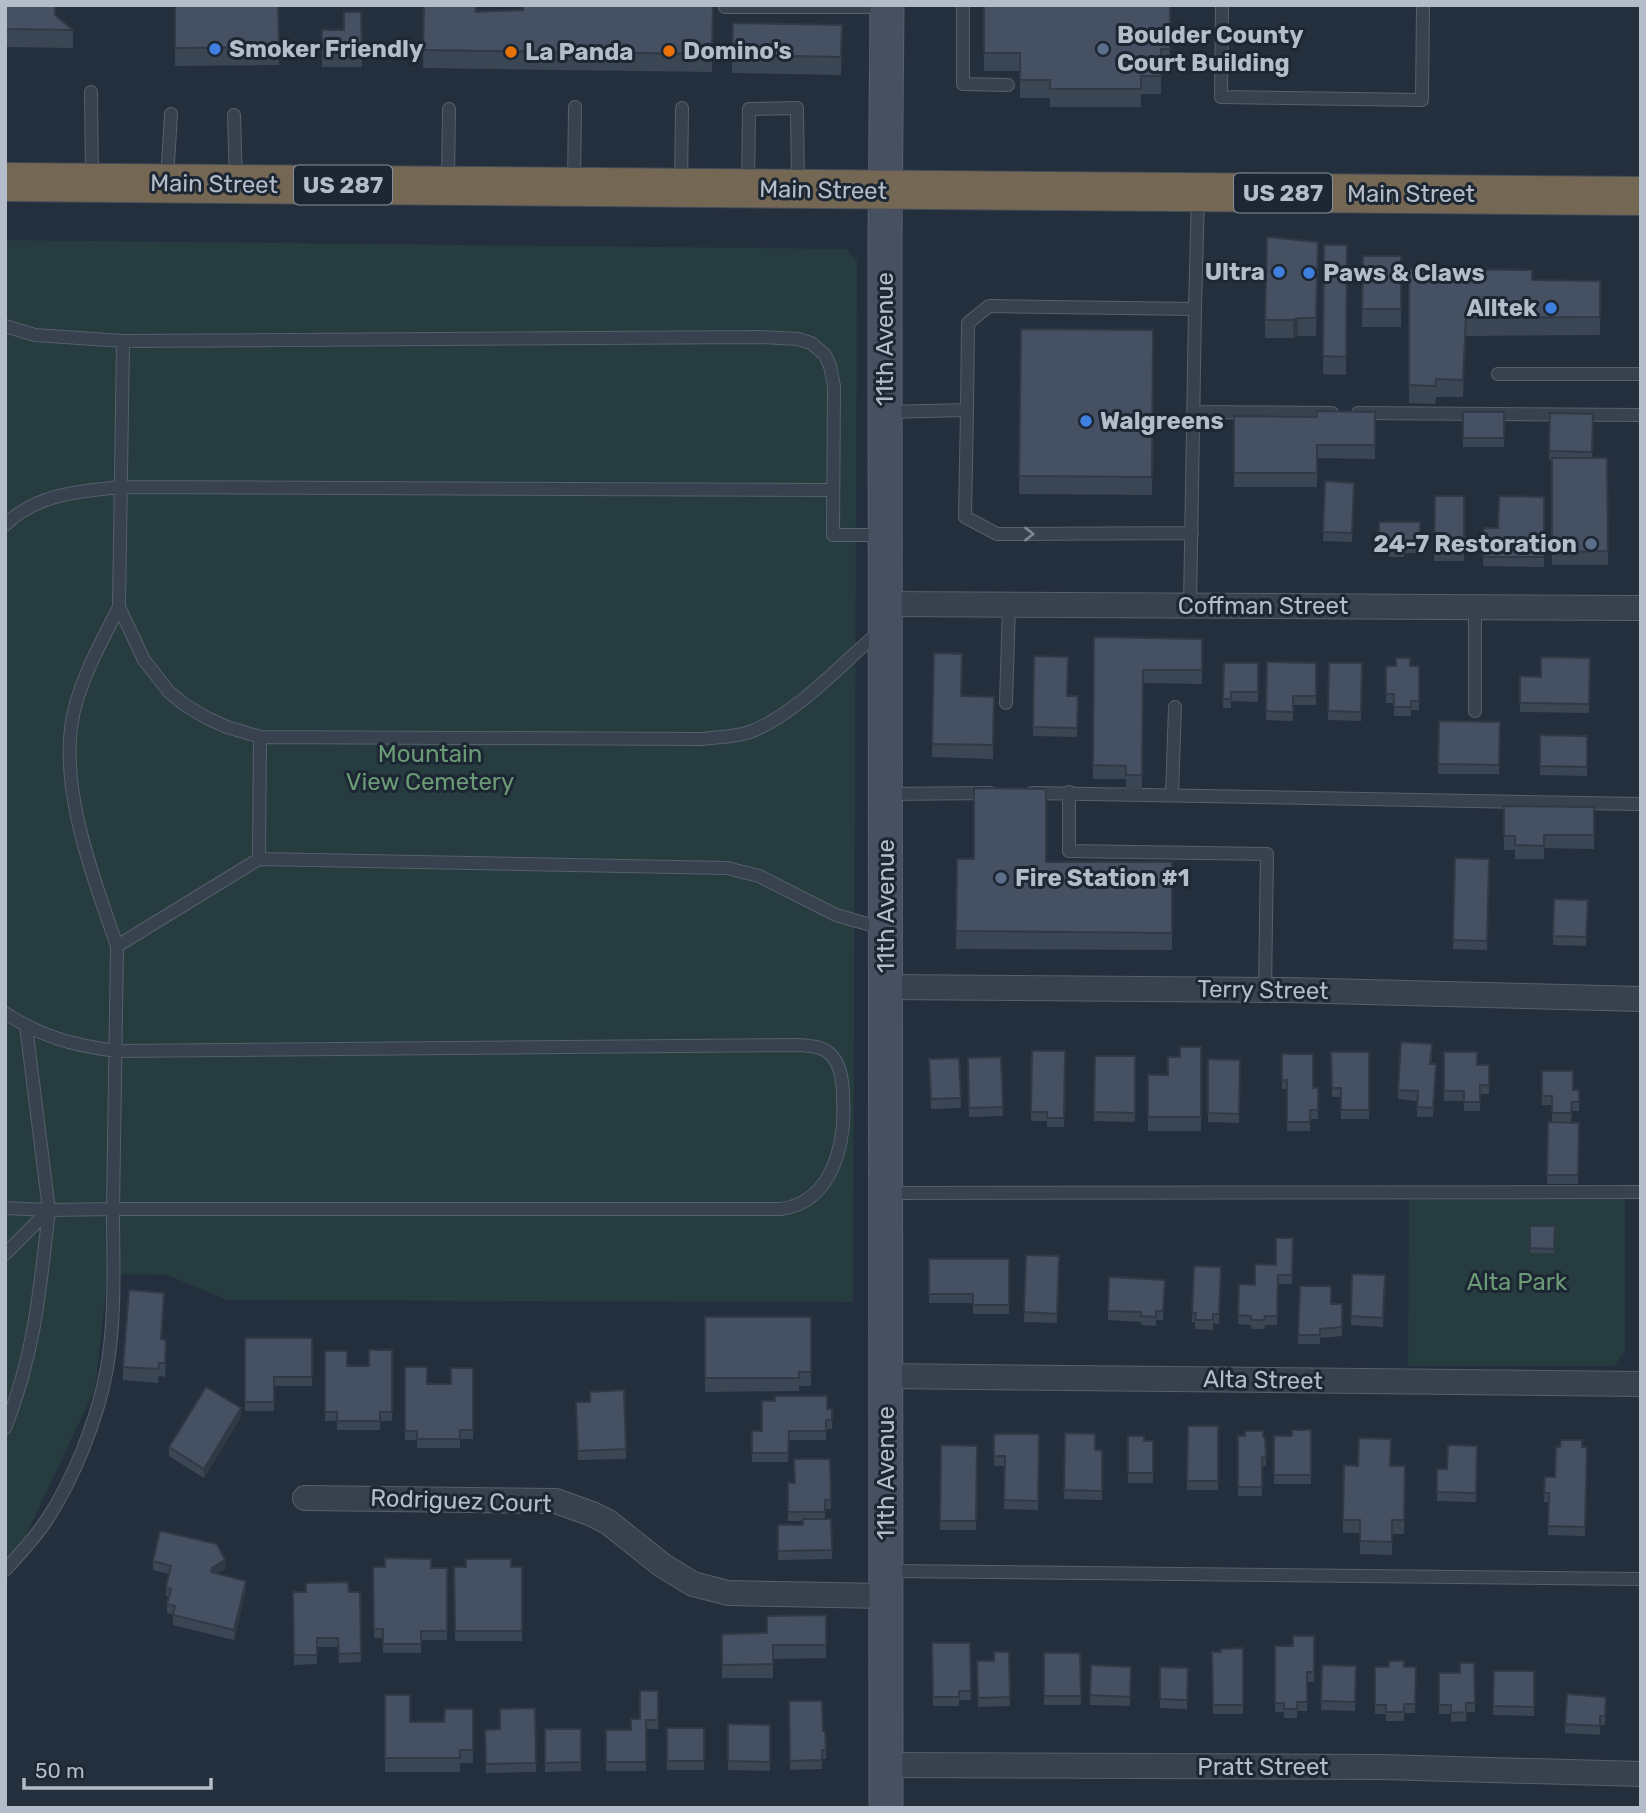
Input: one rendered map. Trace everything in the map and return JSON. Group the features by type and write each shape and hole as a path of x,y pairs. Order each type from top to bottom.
{"highway":[{"name":"Main Street","path":"5,182 1641,196"}],"street":[{"name":"11th Avenue","path":"886,1808 887,6"},
{"name":"Coffman Street","path":"885,616 1009,605 1641,608"},
{"name":"Terry Street","path":"886,987 1265,990 1641,999"},
{"name":"Alta Street","path":"886,1376 1641,1384"},
{"name":"Rodriguez Court","path":"304,1498 556,1501 608,1522 662,1565 693,1584 728,1593 886,1584"},
{"name":"Pratt Street","path":"886,1765 1381,1767 1641,1774"}],"lane":[{"path":"963,5 963,84 1008,85"},
{"path":"1222,5 1221,97 1422,100 1423,5"},
{"path":"725,7 887,6"},
{"path":"91,92 92,183"},
{"path":"574,187 575,107"},
{"path":"681,188 682,107"},
{"path":"747,189 749,109 797,108 798,189"},
{"path":"448,186 449,109"},
{"path":"167,183 171,114"},
{"path":"234,115 236,184"},
{"path":"1189,606 1198,193"},
{"path":"1192,533 997,534 965,517 968,323 989,306 1195,309"},
{"path":"5,326 35,335 123,341 761,337 798,339 815,345 825,355 832,375 832,535 885,535"},
{"path":"5,1570 51,1512 72,1473 96,1410 108,1359 114,1286 117,946 75,806 71,747 74,711 89,667 119,607 123,341"},
{"path":"1498,374 1641,374"},
{"path":"885,412 967,411"},
{"path":"1195,412 1641,415"},
{"path":"5,525 26,509 52,496 121,487 833,490"},
{"path":"1006,703 1009,605"},
{"path":"119,607 144,660 169,692 207,718 260,737 702,739 748,733 785,713 885,616"},
{"path":"1475,607 1475,711"},
{"path":"1172,794 1175,707"},
{"path":"259,859 260,737"},
{"path":"1069,792 1069,851 1267,854 1265,990"},
{"path":"886,794 1069,792 1641,804"},
{"path":"117,946 259,859 727,868 759,876 836,915 886,929"},
{"path":"5,1013 49,1037 79,1046 116,1051 798,1045 828,1051 835,1060 842,1084 844,1118 841,1150 830,1172 813,1195 802,1203 781,1209 5,1208"},
{"path":"5,1428 20,1389 33,1342 49,1210 26,1026"},
{"path":"886,1193 1641,1192"},
{"path":"5,1254 49,1210"},
{"path":"886,1584 1641,1579"}],"green space":[{"name":"Mountain View Cemetery","path":"5,240 846,249 857,261 853,1302 228,1300 167,1275 108,1274 95,1389 5,1580"},
{"name":"Alta Park","path":"1409,1199 1625,1199 1625,1351 1614,1366 1408,1366"}],"building":[{"path":"5,5 55,5 55,15 73,30 5,29"},
{"path":"175,5 278,5 279,47 175,48"},
{"path":"424,5 475,5 476,12 523,10 523,5 713,5 712,54 423,50"},
{"path":"984,5 1170,5 1170,49 1161,49 1161,76 1141,76 1141,89 1050,89 1050,80 1020,80 1020,53 984,53"},
{"path":"344,12 361,12 362,49 322,49 322,30 344,30"},
{"path":"733,23 842,25 841,57 732,55"},
{"path":"1267,237 1318,242 1316,318 1265,320"},
{"path":"1324,245 1347,245 1346,357 1323,356"},
{"path":"1363,256 1401,256 1401,309 1362,309"},
{"path":"1409,269 1532,270 1532,280 1600,281 1600,317 1466,318 1463,380 1436,379 1435,386 1409,385"},
{"name":"Walgreens","path":"1021,329 1153,330 1152,477 1019,476"},
{"path":"1317,411 1375,412 1375,445 1317,445 1317,473 1234,473 1234,416 1317,417"},
{"path":"1463,412 1504,412 1504,438 1463,438"},
{"path":"1550,413 1593,414 1592,452 1549,451"},
{"path":"1552,458 1607,458 1608,551 1552,552"},
{"path":"1325,481 1354,483 1352,533 1323,532"},
{"path":"1435,496 1464,496 1464,552 1434,552"},
{"path":"1499,496 1544,497 1544,557 1483,557 1484,528 1498,528"},
{"path":"1379,522 1420,522 1420,544 1389,548 1389,541 1379,541"},
{"path":"1094,637 1202,639 1202,670 1143,670 1142,775 1126,775 1126,766 1093,765"},
{"path":"934,653 962,654 961,696 994,697 993,745 932,744"},
{"path":"1034,656 1068,657 1067,696 1078,696 1077,728 1033,727"},
{"path":"1541,657 1590,658 1589,704 1520,703 1520,676 1541,677"},
{"path":"1396,658 1410,658 1410,666 1419,666 1419,701 1411,701 1411,707 1394,707 1394,694 1386,694 1386,666 1396,666"},
{"path":"1267,662 1316,663 1316,696 1293,696 1293,712 1266,711"},
{"path":"1224,663 1258,663 1258,692 1231,692 1231,699 1223,699"},
{"path":"1329,663 1362,663 1361,712 1328,711"},
{"path":"1439,721 1500,722 1499,765 1438,764"},
{"path":"1540,735 1587,736 1587,767 1540,766"},
{"name":"Fire Station #1","path":"974,788 1046,789 1046,862 1172,862 1172,933 956,931 957,859 974,859"},
{"path":"1504,806 1594,807 1594,835 1544,835 1544,846 1515,845 1515,836 1504,836"},
{"path":"1455,858 1489,859 1487,941 1453,940"},
{"path":"1554,899 1588,900 1586,937 1553,936"},
{"path":"1401,1042 1432,1044 1430,1064 1436,1064 1433,1108 1417,1107 1418,1091 1398,1090"},
{"path":"1180,1047 1201,1047 1201,1117 1148,1117 1148,1075 1168,1075 1168,1057 1180,1057"},
{"path":"1032,1051 1065,1051 1064,1118 1047,1118 1047,1112 1031,1112"},
{"path":"1331,1052 1369,1052 1369,1110 1341,1110 1341,1088 1332,1088"},
{"path":"1444,1052 1477,1052 1477,1065 1489,1065 1489,1085 1480,1085 1480,1102 1464,1102 1464,1091 1444,1091"},
{"path":"1282,1054 1313,1054 1313,1088 1318,1088 1318,1110 1310,1110 1310,1122 1287,1122 1287,1080 1282,1080"},
{"path":"1095,1056 1135,1056 1135,1113 1094,1112"},
{"path":"1001,1057 1003,1107 969,1108 968,1058"},
{"path":"959,1058 961,1098 931,1099 929,1059"},
{"path":"1208,1059 1240,1060 1239,1114 1208,1113"},
{"path":"1542,1071 1573,1071 1573,1090 1579,1090 1579,1102 1572,1102 1571,1113 1552,1113 1552,1096 1542,1096"},
{"path":"1548,1122 1579,1123 1578,1175 1547,1175"},
{"path":"1530,1226 1555,1226 1554,1249 1530,1248"},
{"path":"1276,1238 1293,1238 1292,1275 1278,1275 1277,1316 1251,1320 1251,1316 1238,1315 1239,1284 1255,1285 1255,1264 1276,1265"},
{"path":"1026,1255 1059,1256 1057,1314 1024,1312"},
{"path":"929,1259 1009,1259 1009,1305 973,1305 973,1294 929,1294"},
{"path":"1194,1266 1221,1267 1219,1314 1213,1314 1213,1320 1195,1320 1196,1313 1192,1313"},
{"path":"1352,1274 1385,1275 1383,1318 1351,1316"},
{"path":"1109,1277 1165,1280 1163,1311 1156,1311 1156,1317 1141,1316 1141,1312 1108,1311"},
{"path":"1300,1286 1331,1286 1331,1304 1342,1304 1342,1327 1320,1329 1320,1335 1298,1335"},
{"path":"129,1290 164,1293 161,1339 166,1340 165,1363 159,1363 158,1369 123,1367"},
{"path":"705,1317 811,1317 811,1372 799,1372 799,1378 705,1378"},
{"path":"245,1338 312,1338 312,1377 274,1377 274,1402 245,1402"},
{"path":"369,1350 392,1350 392,1412 380,1412 380,1421 337,1421 337,1412 325,1412 325,1351 347,1351 347,1366 369,1366"},
{"path":"405,1367 427,1367 427,1384 451,1384 451,1368 473,1368 473,1430 460,1430 460,1439 417,1439 417,1431 405,1431"},
{"path":"206,1387 241,1408 204,1469 169,1447"},
{"path":"624,1390 626,1449 578,1451 576,1402 590,1402 590,1392"},
{"path":"775,1396 827,1396 827,1409 832,1409 832,1420 826,1420 826,1431 789,1431 788,1453 752,1453 752,1431 762,1431 762,1401 775,1401"},
{"path":"1188,1426 1218,1426 1218,1481 1187,1481"},
{"path":"1292,1430 1311,1430 1311,1475 1274,1475 1274,1436 1292,1436"},
{"path":"1245,1431 1263,1431 1265,1437 1266,1457 1262,1457 1262,1487 1238,1487 1238,1436 1245,1436"},
{"path":"1065,1433 1095,1434 1095,1450 1102,1450 1102,1491 1064,1490"},
{"path":"994,1434 1039,1434 1038,1501 1004,1500 1005,1456 994,1456"},
{"path":"1128,1436 1144,1436 1144,1441 1153,1441 1153,1473 1128,1473"},
{"path":"1359,1438 1391,1439 1390,1466 1405,1466 1404,1520 1392,1520 1392,1542 1360,1541 1360,1520 1343,1520 1344,1465 1358,1466"},
{"path":"1561,1440 1582,1440 1582,1447 1587,1447 1585,1527 1548,1526 1549,1493 1544,1493 1545,1477 1555,1477 1556,1447 1560,1447"},
{"path":"941,1445 977,1446 976,1521 940,1521"},
{"path":"1448,1445 1477,1446 1476,1493 1437,1492 1437,1469 1447,1469"},
{"path":"794,1459 830,1459 831,1500 825,1500 825,1512 788,1512 788,1483 795,1483"},
{"path":"803,1519 831,1519 832,1550 778,1551 778,1525 803,1525"},
{"path":"160,1531 217,1544 225,1560 212,1568 211,1572 246,1581 234,1630 173,1615 175,1606 167,1604 171,1589 166,1587 171,1566 153,1561"},
{"path":"385,1558 431,1559 431,1568 447,1568 447,1631 421,1631 421,1644 383,1644 383,1629 374,1629 373,1567 385,1567"},
{"path":"466,1559 511,1559 511,1567 522,1567 522,1631 455,1631 454,1567 466,1567"},
{"path":"348,1582 349,1592 360,1592 361,1653 339,1654 338,1638 317,1638 317,1655 294,1655 293,1592 306,1592 306,1583"},
{"path":"826,1615 826,1645 773,1645 773,1664 722,1665 722,1634 767,1633 767,1616"},
{"path":"1293,1636 1314,1636 1314,1672 1307,1672 1307,1702 1297,1702 1297,1709 1284,1709 1284,1703 1275,1703 1275,1646 1293,1646"},
{"path":"932,1643 970,1643 971,1691 959,1691 959,1697 933,1697"},
{"path":"1243,1648 1243,1705 1213,1705 1212,1652"},
{"path":"994,1652 1009,1652 1010,1697 978,1698 977,1661 994,1661"},
{"path":"1044,1653 1080,1653 1081,1696 1044,1696"},
{"path":"1389,1661 1404,1661 1404,1667 1416,1667 1415,1704 1404,1704 1404,1712 1386,1712 1386,1705 1375,1705 1375,1667 1389,1667"},
{"path":"1460,1663 1474,1663 1475,1703 1466,1703 1466,1712 1451,1713 1451,1705 1439,1705 1439,1673 1460,1673"},
{"path":"1091,1665 1131,1667 1130,1697 1090,1695"},
{"path":"1322,1665 1356,1666 1355,1702 1321,1701"},
{"path":"1160,1667 1188,1668 1187,1700 1160,1699"},
{"path":"1494,1671 1534,1671 1534,1707 1493,1706"},
{"path":"640,1691 658,1691 658,1720 646,1720 646,1762 606,1762 606,1730 631,1730 631,1719 640,1719"},
{"path":"1567,1694 1606,1697 1605,1716 1600,1716 1600,1726 1565,1724"},
{"path":"385,1695 410,1695 410,1722 444,1722 445,1709 473,1709 473,1750 460,1750 460,1758 385,1758"},
{"path":"789,1701 822,1701 826,1750 822,1750 822,1760 790,1761"},
{"path":"535,1708 536,1763 486,1764 485,1730 500,1729 500,1709"},
{"path":"728,1724 770,1725 770,1762 728,1761"},
{"path":"667,1728 704,1728 704,1761 667,1761"},
{"path":"545,1729 581,1729 581,1762 545,1763"}],"place":[{"name":"Smoker Friendly","path":"215,49"},
{"name":"Boulder County Court Building","path":"1103,49"},
{"name":"Domino's","path":"669,51"},
{"name":"La Panda","path":"511,52"},
{"name":"Ultra","path":"1279,272"},
{"name":"Paws & Claws","path":"1309,273"},
{"name":"Alltek","path":"1551,308"},
{"name":"Walgreens","path":"1086,421"},
{"name":"24-7 Restoration","path":"1591,544"},
{"name":"Fire Station #1","path":"1001,878"}]}
